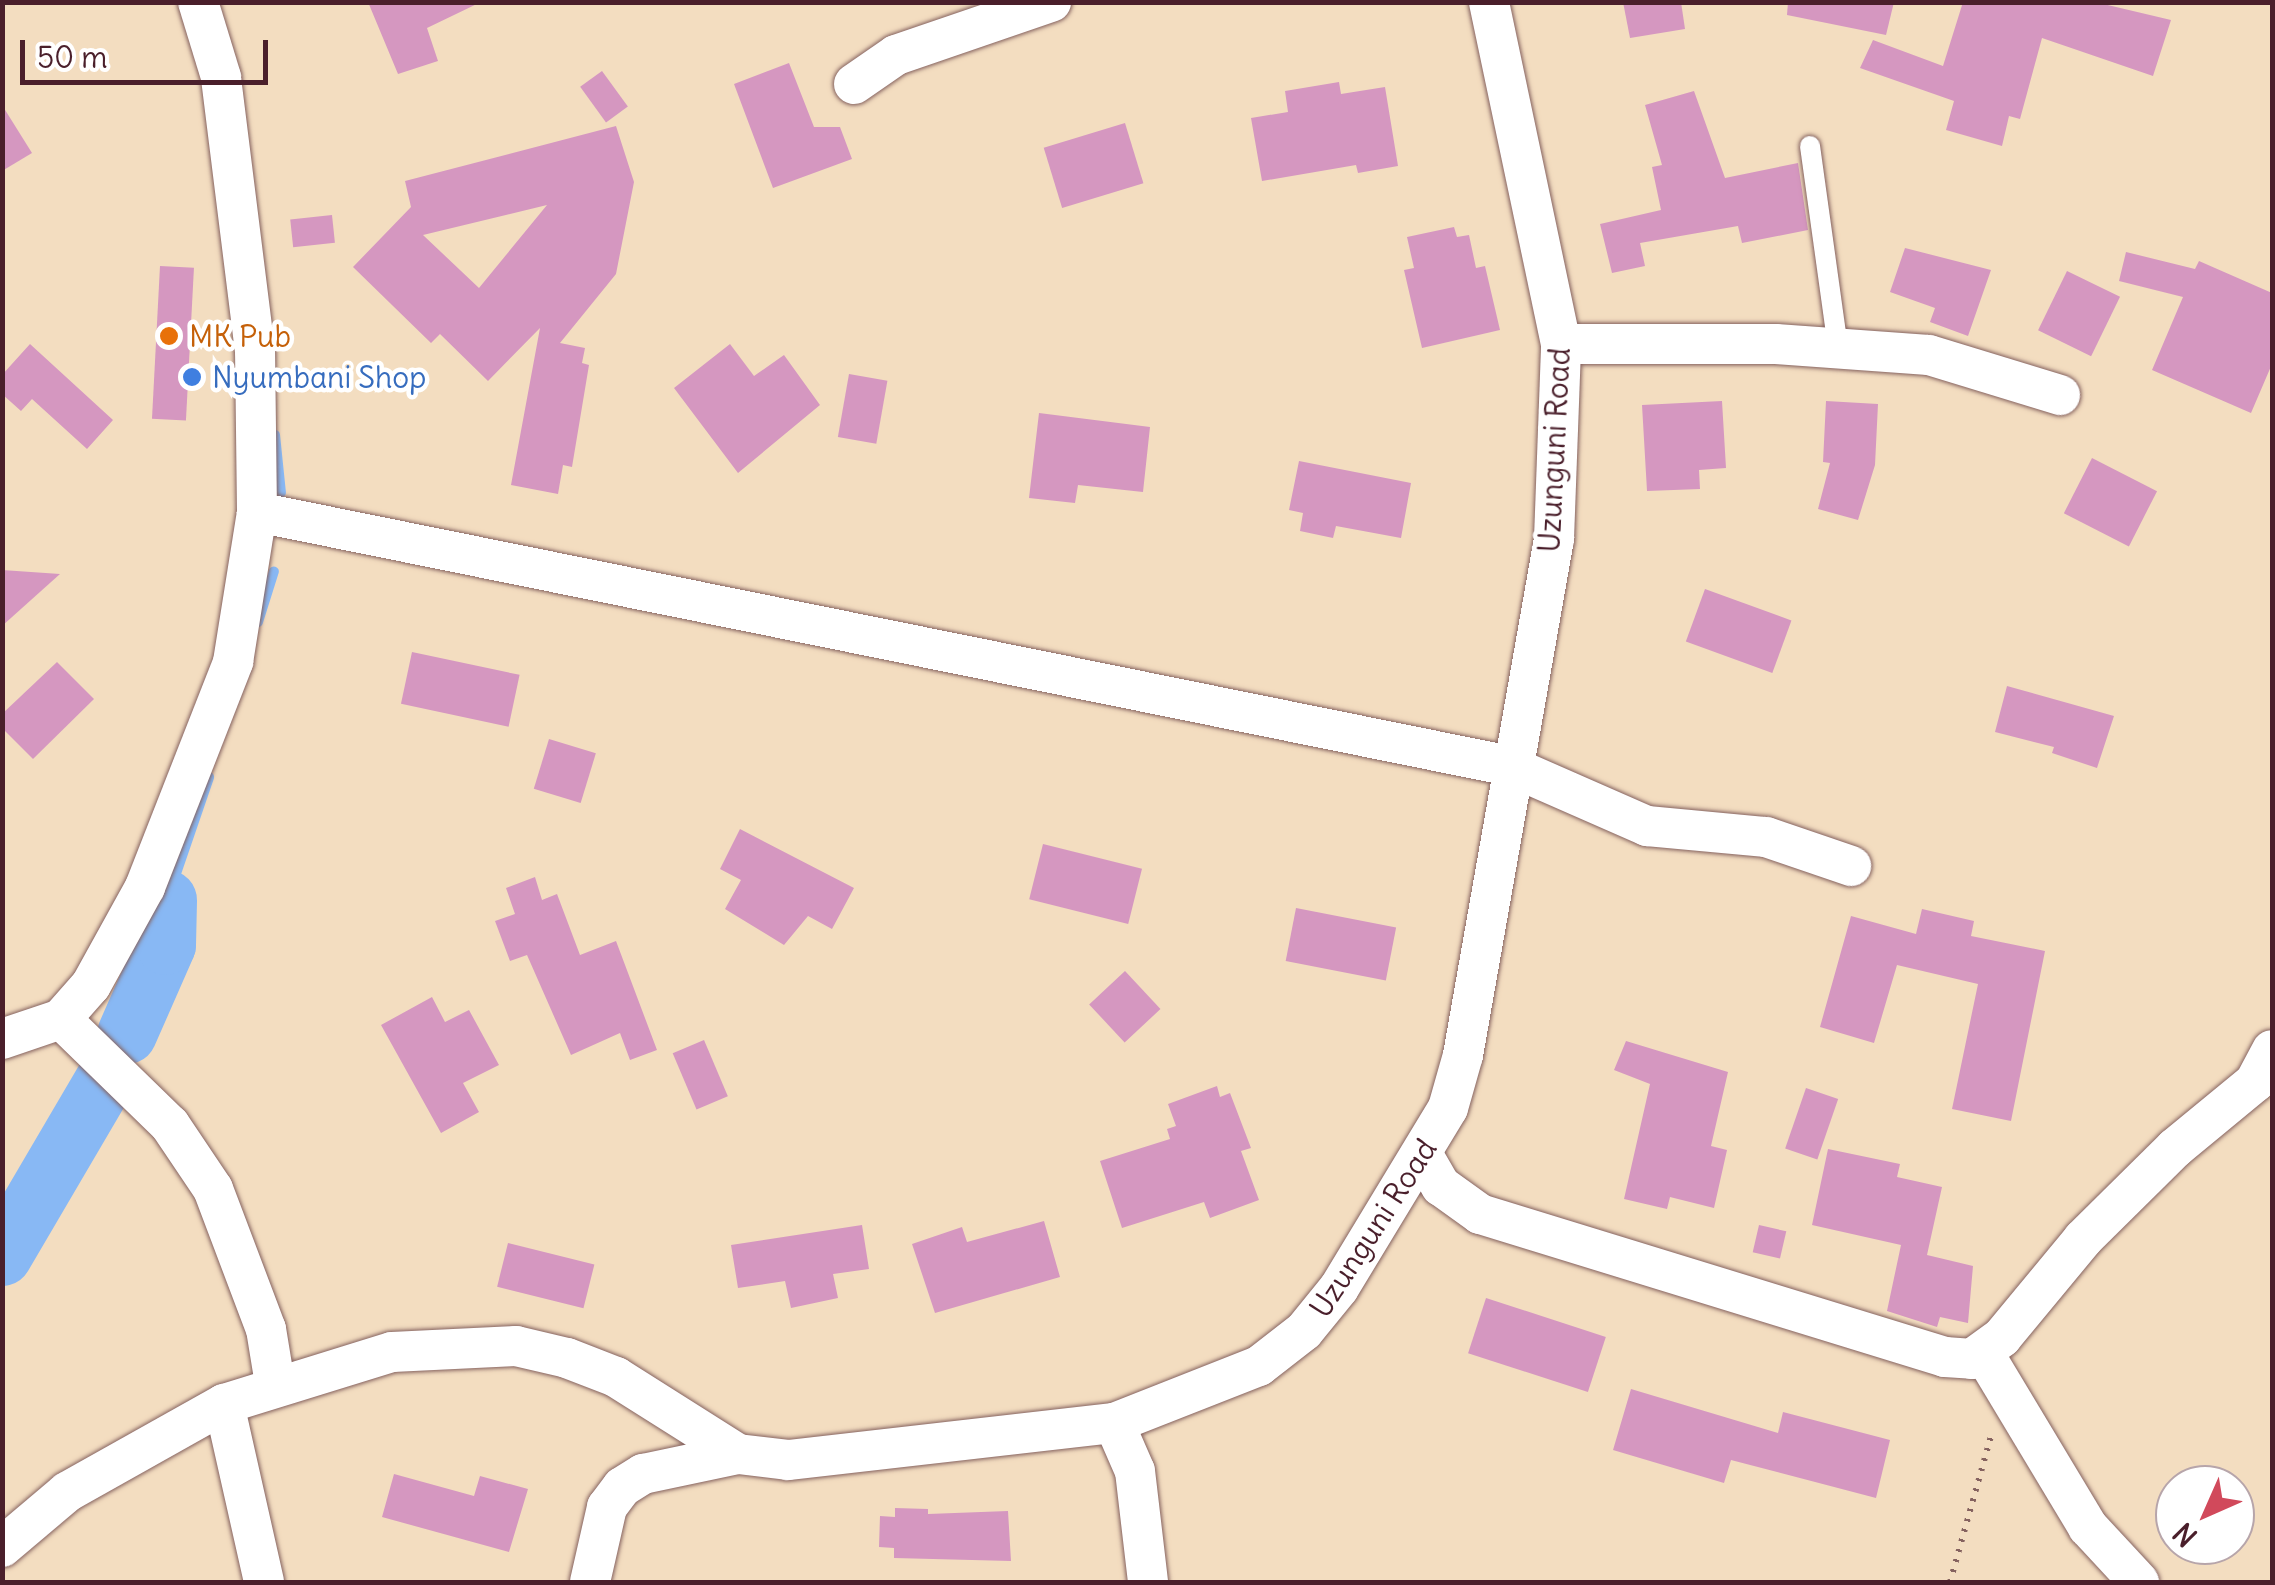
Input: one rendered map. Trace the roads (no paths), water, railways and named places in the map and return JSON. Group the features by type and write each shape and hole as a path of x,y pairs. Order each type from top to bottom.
{"street":[{"path":"2,1039 62,1020 90,985 145,887 233,662 257,512 255,350 237,176 221,76 198,2"},
{"path":"854,84 896,56 1051,2"},
{"name":"Uzunguni Road","path":"2,1547 67,1492 224,1404 275,1384 392,1352 516,1346 616,1377 738,1454 839,1458 1114,1424 1259,1366 1304,1331 1424,1157 1464,1054 1510,766 1554,539 1561,344 1489,2"},
{"path":"1561,344 1838,348 1929,355 2060,396"},
{"path":"257,512 1510,766 1646,826 1766,837 1851,866"},
{"path":"62,1020 170,1124 213,1190 266,1329 275,1384"},
{"path":"1424,1157 1461,1203 1492,1218 1945,1357 1984,1354 2083,1240 2175,1148 2255,1082 2272,1050"},
{"path":"1984,1354 2002,1394 2088,1526 2139,1582"},
{"path":"224,1404 264,1582"},
{"path":"1114,1424 1135,1471 1148,1582"},
{"path":"590,1582 607,1507 622,1487 643,1474 738,1454"}],"lane":[{"path":"1810,146 1838,348"}],"waterway":[{"path":"275,435 281,493"},
{"path":"258,622 274,571"},
{"path":"167,900 209,777"},
{"path":"127,1034 166,945 167,900"},
{"path":"2,1256 104,1082"}],"place":[{"name":"MK Pub","path":"169,336"},
{"name":"Nyumbani Shop","path":"192,377"}]}
